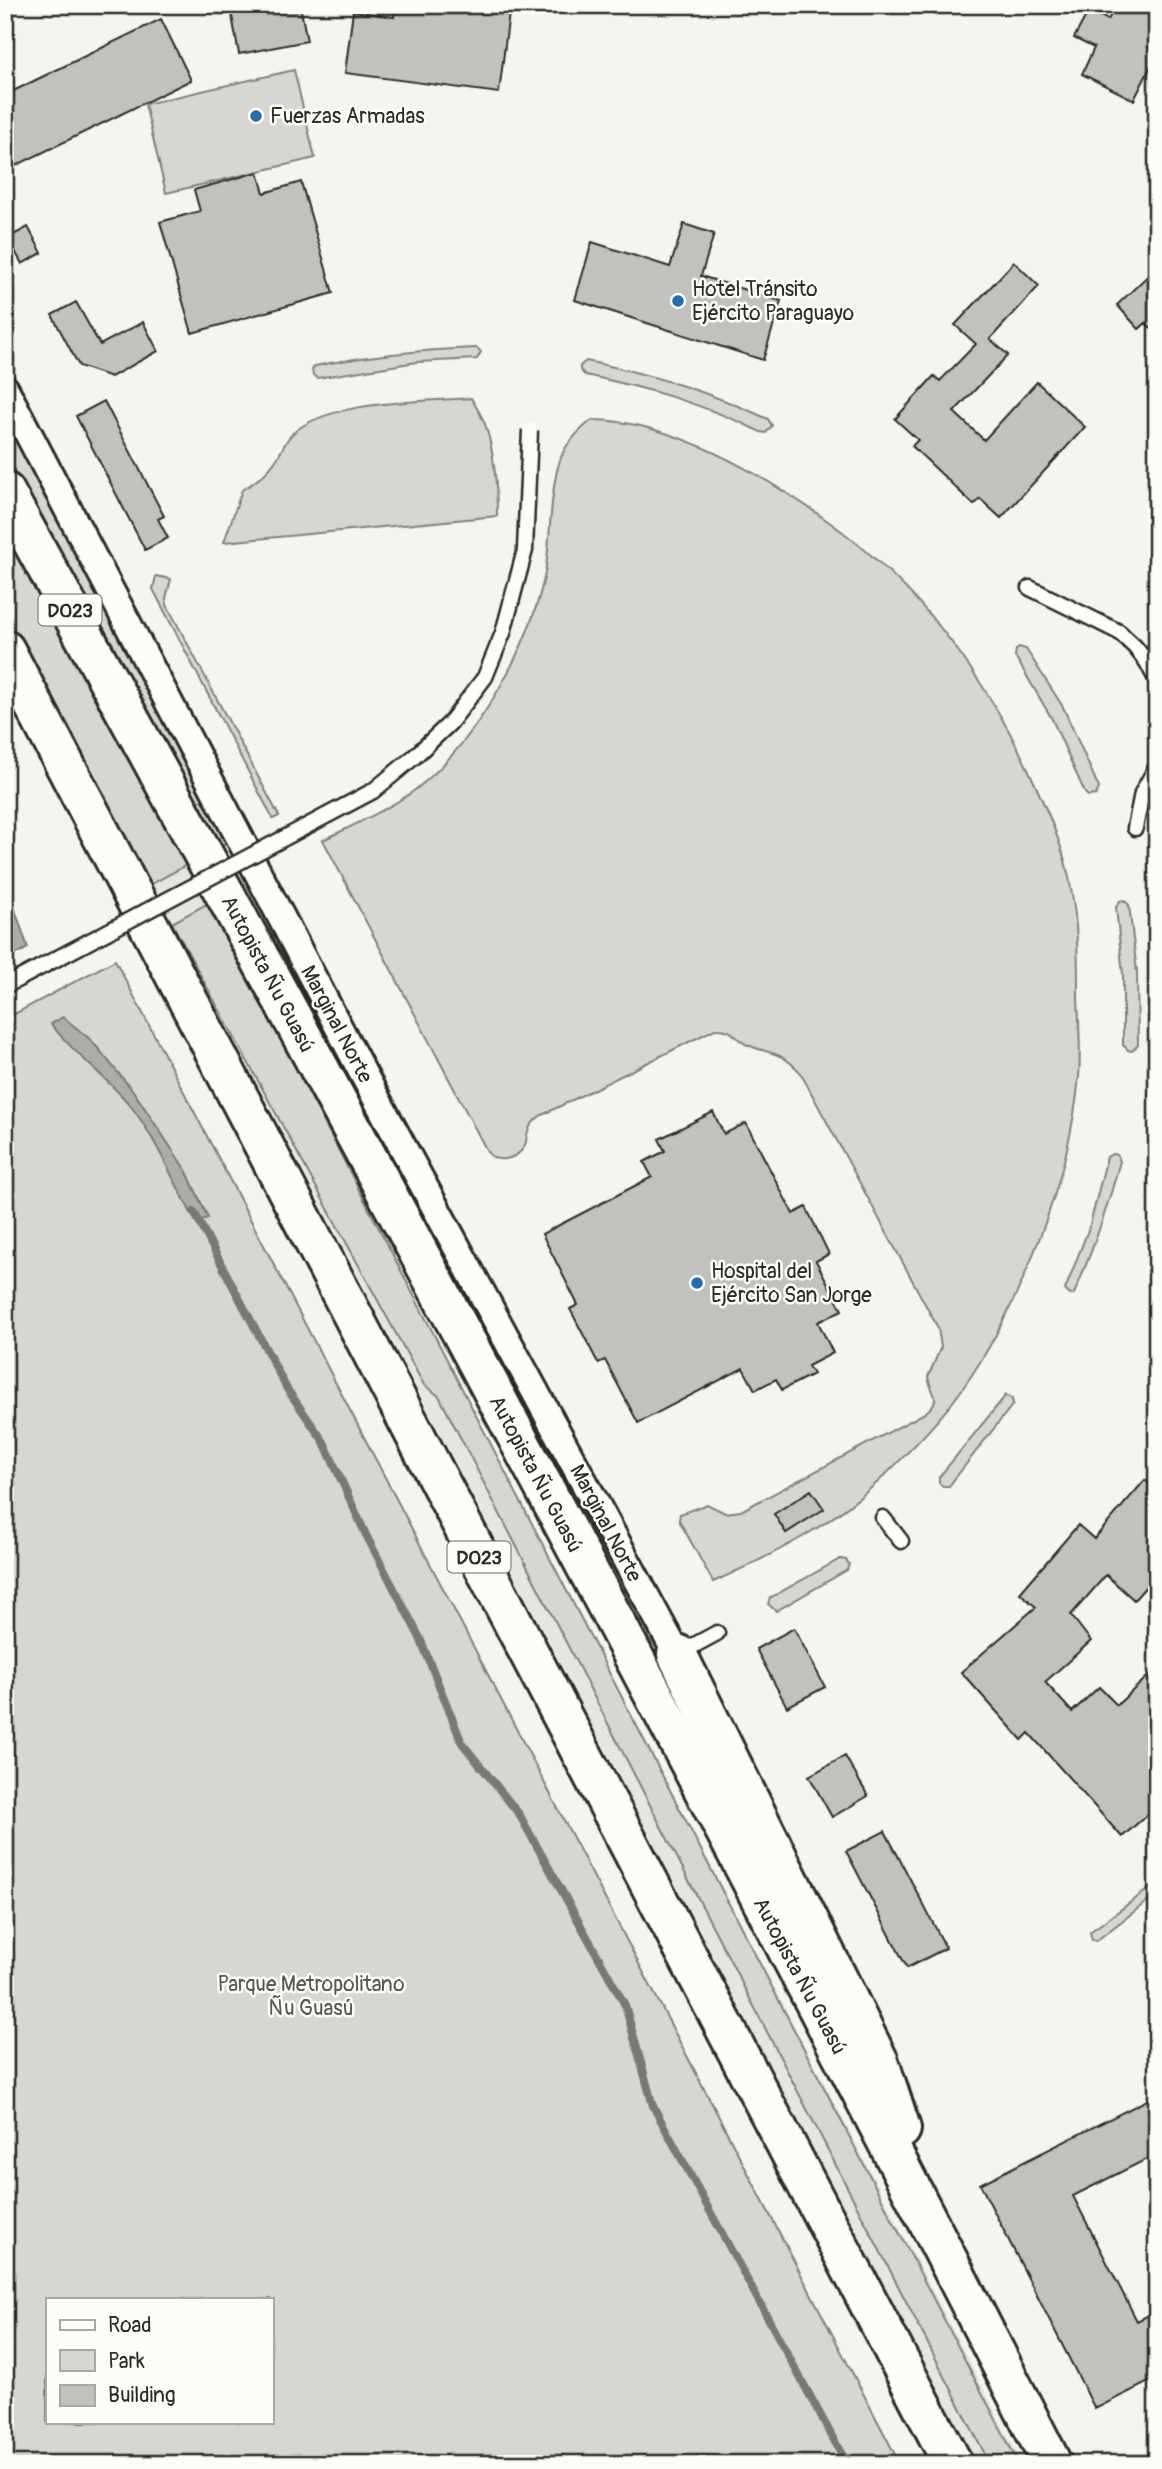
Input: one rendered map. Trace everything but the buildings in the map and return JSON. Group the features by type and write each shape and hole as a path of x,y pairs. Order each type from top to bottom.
{"highway":[{"name":"Autopista Ñu Guasú","path":"5,492 508,1419 934,2231 1052,2464"},
{"name":"D023","path":"5,650 953,2464"},
{"path":"5,703 60,754"},
{"path":"677,1654 879,2062 934,2231"}],"street":[{"name":"Marginal Norte","path":"5,389 360,1068 677,1654"}],"lane":[{"path":"5,986 373,791 450,723 485,677 503,633 525,551 530,430"},
{"path":"1030,588 1119,632 1147,662 1157,681"},
{"path":"1135,828 1142,793 1157,766"},
{"path":"883,1518 901,1541"},
{"path":"677,1654 717,1633"}],"shaded area":[{"path":"5,539 219,923 1023,2464 978,2464 183,940 5,621"},
{"path":"5,889 12,901 28,948 13,956 5,922"},
{"path":"63,1017 92,1041 134,1092 187,1172 208,1218 196,1222 159,1150 133,1109 51,1024"}],"green space":[{"path":"294,70 315,158 166,193 145,104"},
{"path":"477,348 481,352 477,359 417,362 317,378 312,370 315,366 375,356"},
{"path":"586,361 701,392 768,419 772,426 766,433 761,432 675,398 585,375 580,366"},
{"path":"471,398 485,423 492,449 497,516 224,542 242,490 267,472 290,436 308,423 328,415 377,405"},
{"path":"5,414 235,839 219,847 5,463"},
{"path":"592,420 622,422 652,429 683,439 744,468 825,519 893,575 951,641 999,714 1020,753 1058,840 1069,876 1075,916 1080,1056 1074,1115 1054,1197 1039,1239 1023,1279 984,1355 955,1399 923,1436 860,1497 821,1526 713,1582 679,1520 680,1514 707,1504 725,1513 741,1511 925,1413 935,1399 928,1377 941,1347 938,1328 800,1072 782,1057 745,1044 727,1030 715,1029 540,1116 530,1127 522,1150 505,1159 491,1156 323,840 398,802 432,776 454,753 494,698 525,637 536,607 547,564 553,492 560,460 566,447"},
{"path":"5,527 190,863 150,885 5,613"},
{"path":"156,576 171,579 167,605 279,816 273,819 153,589"},
{"path":"1019,647 1026,649 1063,707 1099,788 1096,795 1088,796 1085,793 1052,719 1015,656"},
{"path":"253,879 649,1639 669,1663 840,2005 239,887"},
{"path":"1124,900 1129,905 1137,972 1138,1045 1132,1051 1123,1045 1123,975 1116,907"},
{"path":"210,902 1019,2464 990,2464 439,1396 424,1385 172,923"},
{"name":"Parque Metropolitano Ñu Guasú","path":"115,960 900,2464 5,2464 5,1019"},
{"path":"1117,1155 1120,1161 1110,1195 1081,1278 1074,1294 1070,1295 1065,1290 1090,1225 1107,1157"},
{"path":"1006,1395 1012,1399 1013,1404 949,1486 943,1486 939,1483 939,1477"},
{"path":"840,1559 849,1564 847,1570 776,1611 768,1604 770,1598"},
{"path":"1157,1883 1157,1894 1096,1941 1092,1940 1090,1932"}],"waterway":[{"path":"194,1212 287,1389 324,1442 366,1535 420,1638 462,1743 519,1814 625,2005 653,2106 847,2464"}],"place":[{"name":"Fuerzas Armadas","path":"256,116"},
{"name":"Hotel Tránsito Ejército Paraguayo","path":"678,301"},
{"name":"Hospital del Ejército San Jorge","path":"697,1283"}]}
